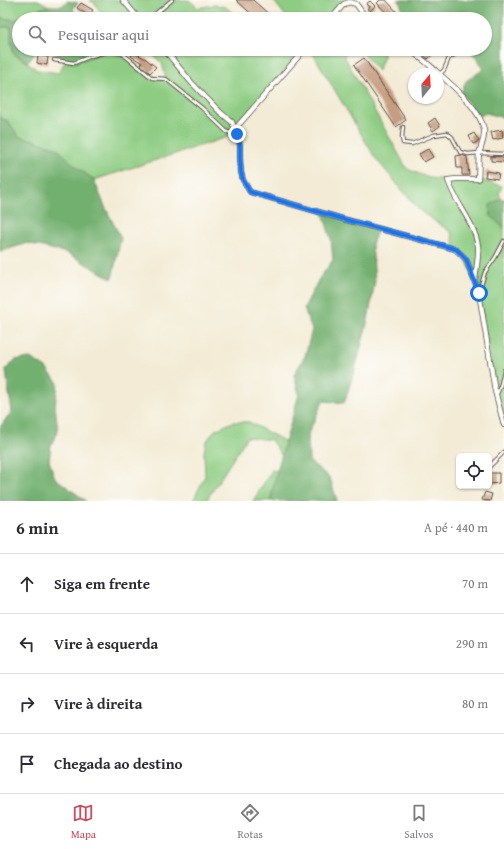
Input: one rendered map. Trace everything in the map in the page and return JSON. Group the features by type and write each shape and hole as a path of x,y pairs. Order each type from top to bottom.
{"street":[{"path":"123,0 133,12"},
{"path":"337,12 344,4 350,2 356,4 362,12"},
{"path":"170,56 191,82 220,112 232,122 240,145 241,172 243,180 250,192 343,219 456,249 466,259 479,293 496,395 504,425"},
{"path":"235,129 299,56"},
{"path":"418,56 433,68"},
{"path":"444,78 461,93 472,106 484,129 484,140 479,153 478,179 448,180 451,190 472,228 478,246 475,282"}],"lane":[{"path":"157,12 172,0"},
{"path":"54,60 74,63 91,56"},
{"path":"125,56 152,78 166,79 202,108 228,132 237,134"},
{"path":"444,70 449,58 452,56"},
{"path":"403,127 403,143 412,144 434,135 448,133 452,137 460,152 468,154 504,154"},
{"path":"479,293 485,272 495,258 504,241"},
{"path":"496,395 501,384 504,370"},
{"path":"492,464 504,452"}],"green space":[{"path":"0,0 38,0 49,6 31,12 12,12 12,20 0,18"},
{"path":"89,0 189,0 198,8 214,5 226,7 231,12 100,12 95,3"},
{"path":"273,0 358,0 356,4 344,4 337,12 282,12"},
{"path":"397,0 504,0 504,118 486,113 478,117 461,93 466,81 484,69 475,56 492,56 492,12 403,12 400,3"},
{"path":"68,1 78,3 73,9 74,12 31,12 49,6 62,6"},
{"path":"0,18 12,20 12,46 11,27 0,27"},
{"path":"0,27 11,27 12,56 17,56 37,70 59,73 65,61 87,56 125,56 152,78 166,79 162,63 154,56 299,56 235,128 237,134 94,180 74,165 57,148 19,137 8,121 0,118"},
{"path":"17,56 32,56 27,62"},
{"path":"59,56 94,56 74,63 65,61"},
{"path":"314,56 344,56 407,169 429,178 448,180 478,179 502,186 499,193 501,199 490,205 491,216 504,228 504,425 495,391 479,293 466,259 455,249 451,232 420,211 376,159"},
{"path":"366,56 384,56 378,71"},
{"path":"0,118 8,121 19,137 57,148 74,165 94,180 106,209 121,238 112,279 67,253 27,243 0,252"},
{"path":"504,199 504,228 491,216 490,205"},
{"path":"323,213 378,229 372,244 375,281 368,320 356,366 344,403 323,401 308,434 309,461 330,478 337,501 271,501 277,471 299,394 294,375 305,356 312,330 304,308 319,279 333,260 331,239"},
{"path":"30,358 46,368 58,383 55,406 58,430 51,445 49,461 55,478 86,501 0,501 0,427 12,411 6,369 15,360"},
{"path":"233,422 249,422 286,442 282,456 271,440 247,437 206,501 193,501 205,476 204,452 206,442 215,430"},
{"path":"272,470 277,471 271,501 253,501"}],"building":[{"path":"236,0 253,0 266,12 249,12"},
{"path":"380,0 386,0 397,12 385,12 377,3"},
{"path":"370,1 375,6 370,11 367,9 369,7 366,4"},
{"path":"81,3 93,10 92,12 83,12 77,8"},
{"path":"38,56 48,57 47,65 37,63"},
{"path":"131,56 140,56 156,67 150,73 141,65 142,63"},
{"path":"424,56 431,56 428,59"},
{"path":"364,58 406,120 396,127 354,65"},
{"path":"435,118 440,126 433,131 428,123"},
{"path":"502,130 503,138 493,140 491,132"},
{"path":"474,133 479,141 473,144 469,136"},
{"path":"428,149 433,157 424,162 419,154"},
{"path":"462,155 467,157 469,175 462,175 462,168 457,168 456,156"},
{"path":"491,156 504,157 504,162 491,161"},
{"path":"486,171 499,173 498,179 485,177"},
{"path":"492,473 499,473 499,483 492,484"},
{"path":"485,492 492,494 490,501 482,500"}],"route":[{"path":"237,134 240,145 241,172 243,180 250,192 343,219 456,249 466,259 479,293"}]}
